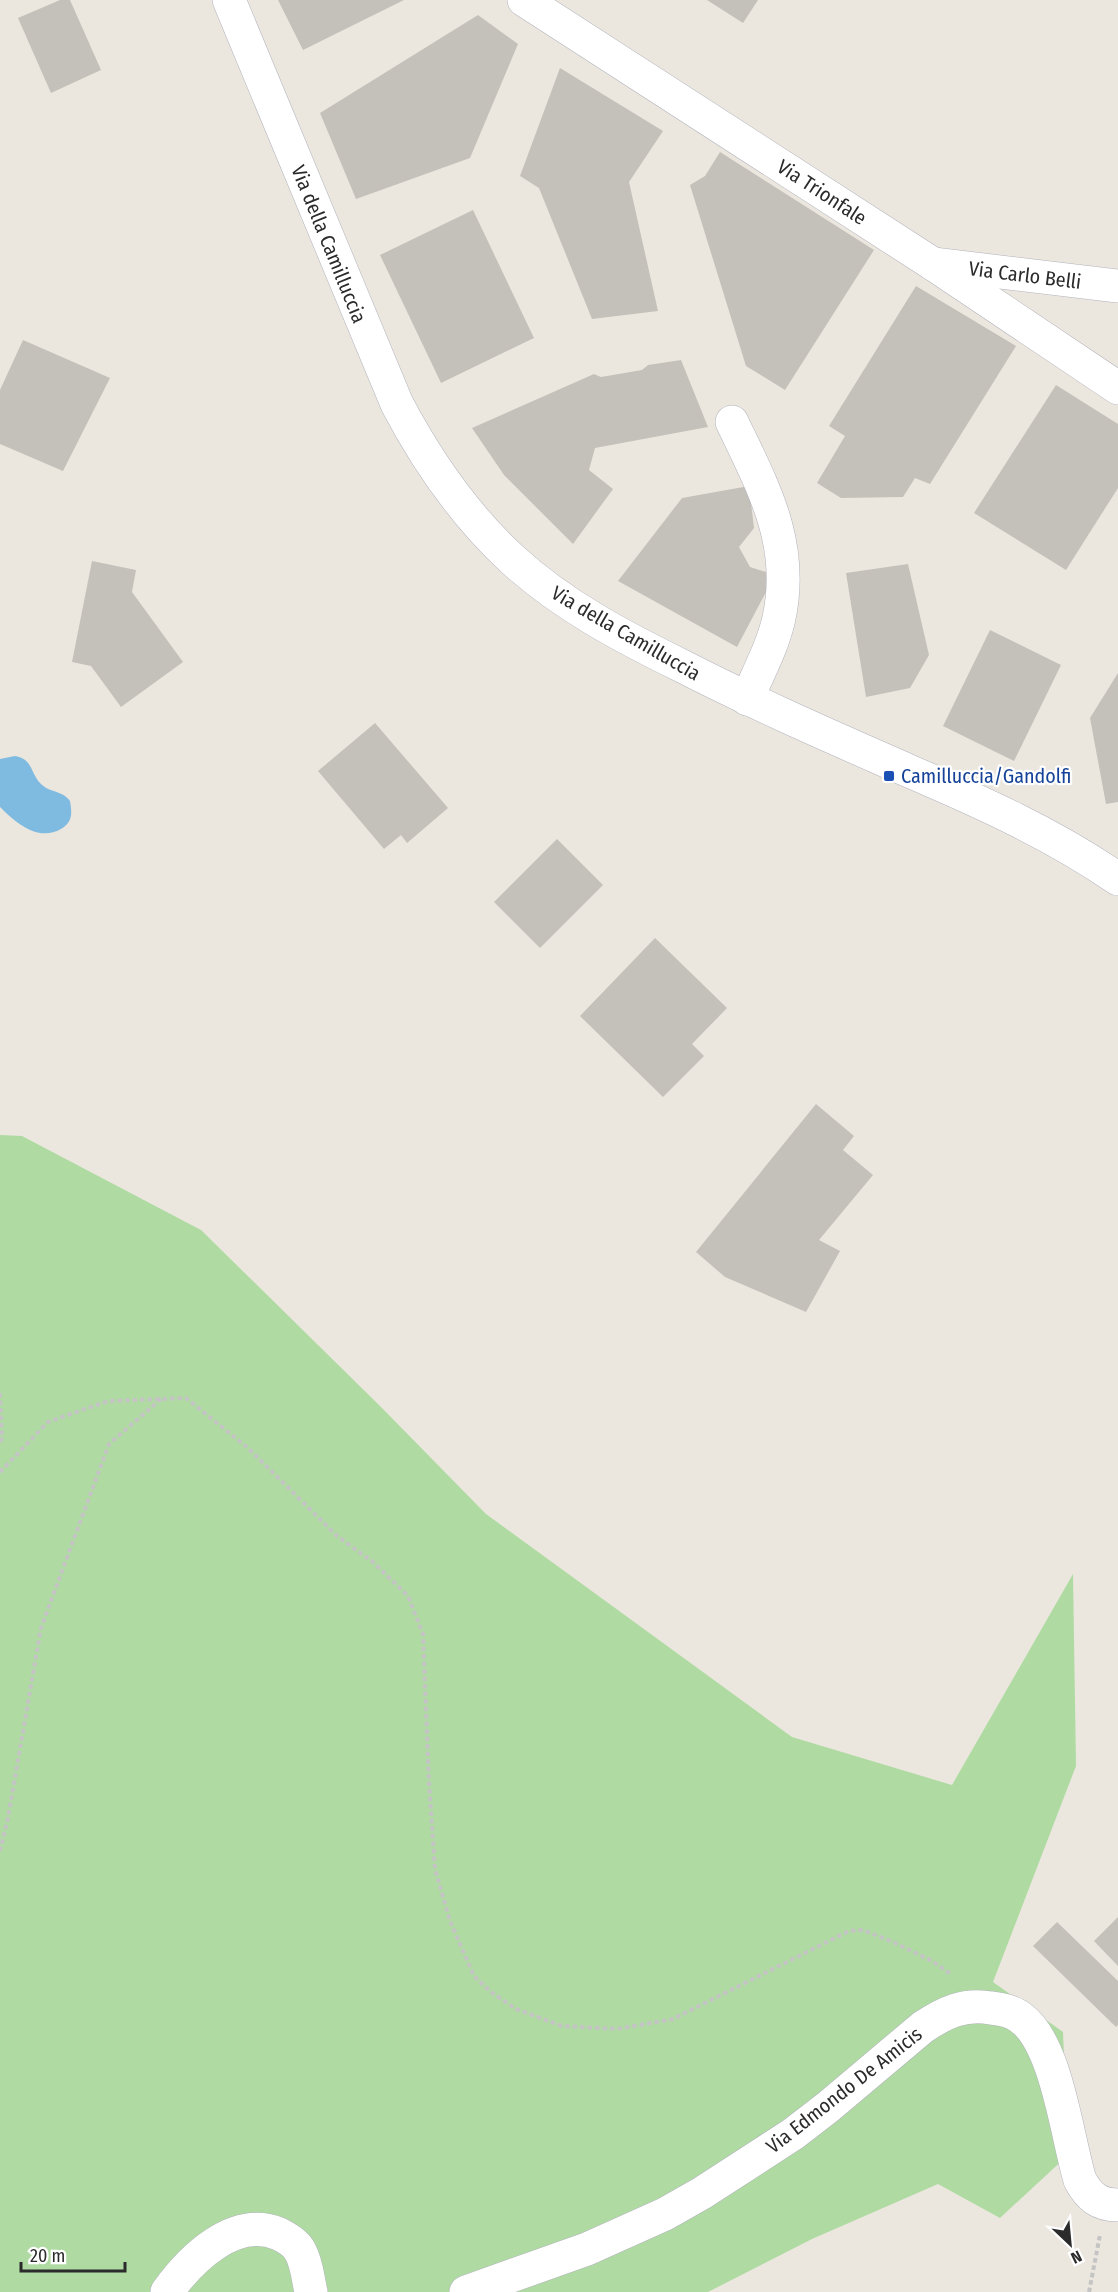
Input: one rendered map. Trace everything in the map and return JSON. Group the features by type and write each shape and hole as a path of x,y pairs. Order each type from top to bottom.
{"main road":[{"name":"Via della Camilluccia","path":"229,0 385,378 414,434 453,493 512,559 543,585 597,621 638,644 747,699 993,808 1076,852 1118,879"},
{"name":"Via Trionfale","path":"524,0 933,264 1118,388"},
{"name":"Via Carlo Belli","path":"933,264 1118,286"},
{"path":"732,422 758,476 778,528 784,572 779,618 772,642 747,699"},
{"name":"Via Edmondo De Amicis","path":"466,2292 587,2249 686,2202 793,2134 930,2023 951,2011 976,2006 1011,2012 1022,2018 1036,2034 1057,2088 1080,2180 1090,2196 1112,2205"},
{"path":"167,2292 189,2265 214,2245 227,2237 257,2231 273,2232 293,2243 300,2251 311,2292"}],"path":[{"path":"0,1393 2,1438 0,1442"},
{"path":"0,1851 8,1818 41,1628 109,1444 162,1398"},
{"path":"0,1472 48,1422 108,1401 186,1398 248,1448 336,1536 373,1562 408,1596 423,1634 435,1869 450,1921 474,1976 491,1992 516,2009 562,2026 617,2029 673,2019 849,1931 863,1930 932,1961 955,1977 976,2006"},
{"path":"1089,2292 1112,2205"}],"green space":[{"path":"0,1135 22,1136 201,1230 486,1514 792,1737 952,1785 1073,1574 1076,1766 993,1982 1063,2032 1068,2155 1000,2218 938,2184 812,2239 708,2292 0,2292"}],"water":[{"path":"15,756 28,763 41,784 67,797 70,801 71,817 61,829 44,833 36,832 20,824 0,807 0,759"}],"building":[{"path":"60,0 70,0 101,70 51,93 18,18"},
{"path":"278,0 404,0 303,50"},
{"path":"707,0 758,0 743,23"},
{"path":"478,15 518,44 470,158 356,199 320,113"},
{"path":"560,68 663,131 629,182 658,311 592,319 539,188 520,176"},
{"path":"720,152 874,250 785,390 746,366 690,185 705,176"},
{"path":"473,210 534,338 441,383 380,255"},
{"path":"916,286 1016,346 930,484 915,478 903,497 841,498 817,483 845,436 829,426"},
{"path":"23,340 110,378 63,471 0,444 0,390"},
{"path":"681,360 708,427 595,448 589,470 613,489 573,544 504,475 472,428 594,374 601,377 642,370 648,365"},
{"path":"1056,385 1118,424 1118,488 1066,570 974,513"},
{"path":"749,486 754,528 739,547 750,567 775,575 737,647 618,581 682,498"},
{"path":"92,561 136,570 132,592 183,662 121,707 91,666 72,662"},
{"path":"908,564 929,655 910,688 866,697 846,573"},
{"path":"990,630 1061,665 1014,761 943,726"},
{"path":"1118,673 1118,802 1106,804 1090,718"},
{"path":"375,723 448,808 407,843 401,835 384,849 318,771"},
{"path":"557,839 603,885 540,948 494,902"},
{"path":"655,938 727,1008 692,1044 704,1056 663,1097 580,1016"},
{"path":"816,1104 854,1136 843,1150 873,1175 819,1240 840,1251 806,1312 725,1277 696,1252"},
{"path":"1118,1917 1118,1966 1094,1941"},
{"path":"1057,1922 1118,1981 1118,2025 1116,2027 1033,1946"}],"place":[{"name":"Camilluccia/Gandolfi","path":"889,776"}]}
